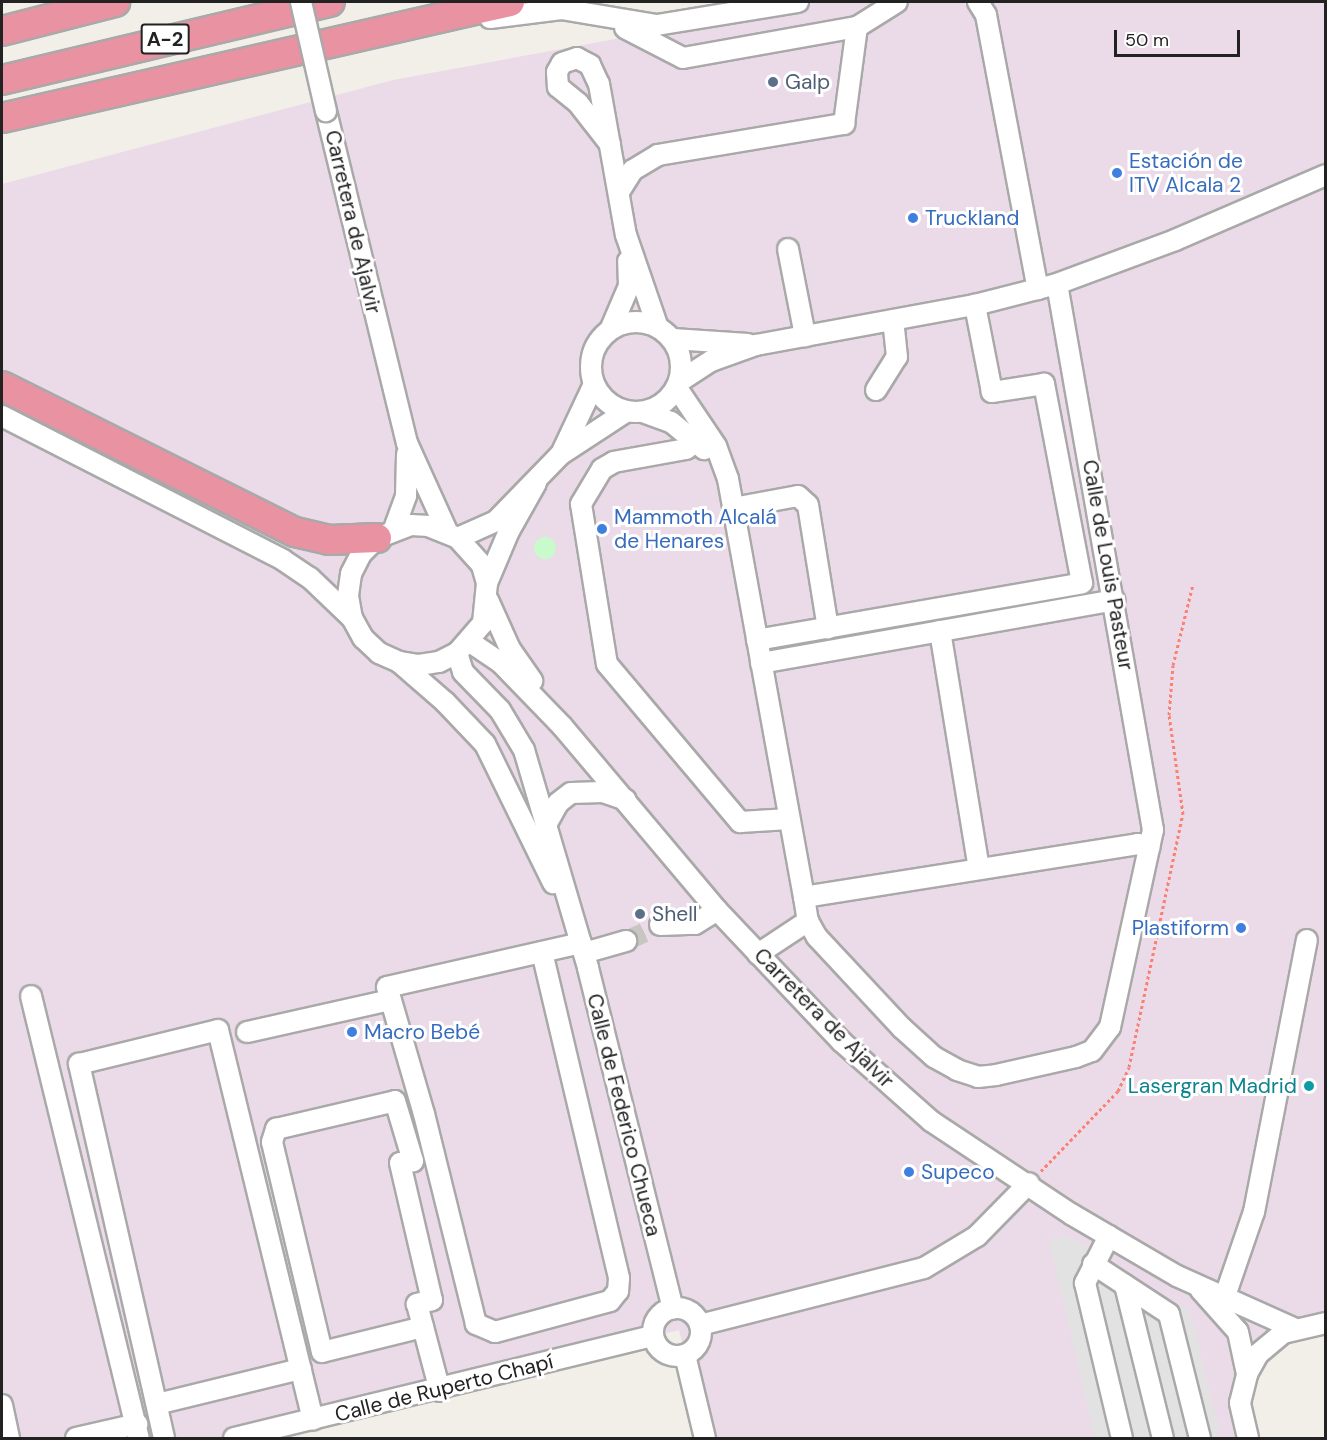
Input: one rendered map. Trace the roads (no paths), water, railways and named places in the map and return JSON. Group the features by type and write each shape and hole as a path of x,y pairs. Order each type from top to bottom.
{"highway":[{"path":"2,31 115,2"},
{"name":"A-2","path":"2,80 330,2"},
{"path":"2,118 365,32 510,2"},
{"path":"2,126 56,105"},
{"path":"2,386 295,532 328,540 385,534"}],"street":[{"name":"Carretera de Ajalvir","path":"301,2 407,443 453,534"},
{"path":"606,20 657,25 798,2"},
{"path":"365,32 561,9 606,20 649,37 683,58 857,27 897,2"},
{"name":"Calle de Louis Pasteur","path":"679,384 716,446 728,479 808,921 845,970 934,1057 978,1077 1076,1057 1092,1051 1102,1042 1110,1027 1150,847 1151,814 1114,600 986,15 978,2"},
{"path":"618,192 633,170 658,155 844,124 857,27"},
{"path":"610,144 626,235 629,286 611,328 592,353 594,384 602,397 635,412"},
{"path":"560,455 635,412 663,404 679,384 711,361 756,345 975,305 1047,287 1175,240 1326,175"},
{"path":"626,235 657,326"},
{"path":"788,249 805,336"},
{"path":"757,640 1082,583 1044,384 992,392 975,305"},
{"path":"876,390 897,357 893,320"},
{"path":"611,328 633,321 657,326 673,339 682,366 679,384"},
{"path":"673,339 756,345"},
{"path":"352,618 348,596 351,574 361,554 385,534 411,525 453,534 496,520 536,483 560,455 594,384"},
{"name":"Calle de Louis Pasteur","path":"635,412 671,422 696,440 728,479"},
{"path":"2,416 283,560 310,578 352,618 363,638 379,653 399,662 419,665 464,648 483,623 488,591 509,531 536,483"},
{"path":"696,440 686,449 614,462 602,470 582,504 607,664 740,822 789,819"},
{"name":"Carretera de Ajalvir","path":"385,534 406,496 407,443"},
{"path":"733,508 798,496 808,505 828,628"},
{"path":"453,534 477,558 488,591"},
{"name":"Carretera de Ajalvir","path":"488,591 510,649 562,726"},
{"path":"761,663 1114,600"},
{"path":"940,631 979,869"},
{"name":"Carretera de Ajalvir","path":"464,648 501,663 562,726 629,801 717,910 758,954 842,1042 931,1121 1109,1236 1200,1289 1225,1296 1293,1328"},
{"path":"464,648 463,672 500,710 524,750 574,922"},
{"path":"399,662 445,702 485,744 574,922"},
{"path":"546,825 558,803 572,793 603,792 629,801"},
{"path":"804,897 1138,844 1150,847"},
{"path":"660,925 695,924 717,910"},
{"path":"758,954 808,921"},
{"name":"Calle de Federico Chueca","path":"574,922 673,1309"},
{"path":"542,952 619,1278 618,1291 610,1301 495,1332 476,1324 424,1114 387,987 542,952 626,940"},
{"path":"1225,1296 1254,1212 1307,940"},
{"path":"31,996 138,1431 76,1438"},
{"path":"247,1032 390,1000"},
{"path":"164,1438 79,1064 219,1030 313,1420"},
{"path":"423,1327 322,1352 272,1142 276,1129 395,1101 413,1161 400,1163 432,1300 417,1304 440,1391"},
{"path":"700,1325 924,1268 977,1236 1029,1183"},
{"path":"1109,1236 1085,1283 1122,1438"},
{"path":"1093,1264 1169,1314 1200,1438"},
{"path":"1125,1285 1163,1438"},
{"name":"Carretera de Ajalvir","path":"1200,1289 1238,1332 1247,1374"},
{"path":"673,1309 689,1311 700,1325 698,1344 685,1355 664,1352 653,1336 657,1318 673,1309"},
{"path":"1248,1438 1240,1403 1247,1374 1265,1347 1293,1328 1326,1323"},
{"name":"Calle de Ruperto Chapí","path":"234,1438 440,1391 653,1336"},
{"path":"685,1355 705,1438"},
{"path":"158,1404 301,1369"},
{"path":"2,1405 9,1438"}],"tunnel":[{"path":"626,941 660,925"}],"place":[{"name":"Galp","path":"773,82"},
{"name":"Estación de ITV Alcala 2","path":"1117,173"},
{"name":"Truckland","path":"913,218"},
{"name":"Mammoth Alcalá de Henares","path":"602,529"},
{"name":"Shell","path":"640,914"},
{"name":"Plastiform","path":"1241,928"},
{"name":"Macro Bebé","path":"352,1032"},
{"name":"Lasergran Madrid","path":"1309,1086"},
{"name":"Supeco","path":"909,1172"}]}
